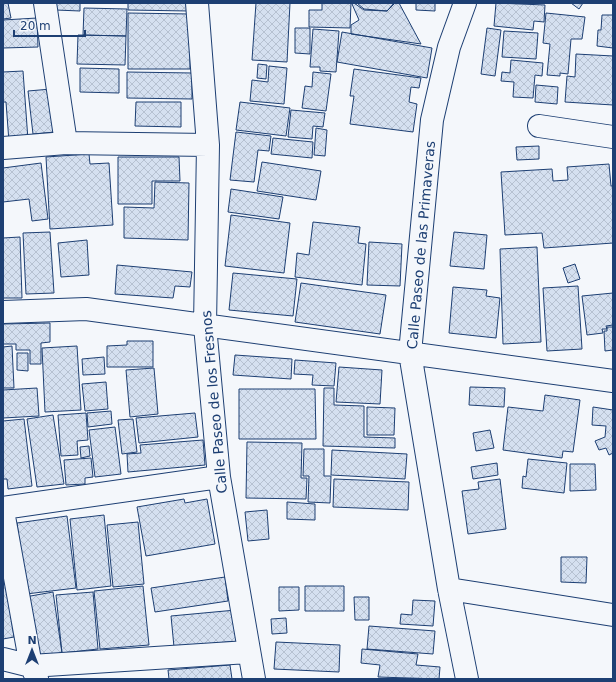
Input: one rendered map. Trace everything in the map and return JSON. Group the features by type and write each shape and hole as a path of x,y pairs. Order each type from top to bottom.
{"street":[{"path":"44,3 66,143"},
{"name":"Calle Paseo de los Fresnos","path":"197,3 208,145 205,326 219,477 248,652 254,679"},
{"name":"Calle Paseo de las Primaveras","path":"465,3 449,47 432,120 410,354 449,589 467,679"},
{"path":"539,126 613,137"},
{"path":"3,148 66,143 208,145"},
{"path":"3,312 86,309 613,382"},
{"path":"34,673 3,510 219,477"},
{"path":"449,589 613,615"},
{"path":"3,659 34,673 248,652"}],"building":[{"path":"3,3 8,3 11,18 3,19"},
{"path":"56,3 80,3 80,11 56,10"},
{"path":"128,3 189,3 189,11 128,10"},
{"path":"256,3 290,3 287,62 252,60"},
{"path":"322,3 351,3 350,28 309,27 309,10 322,10"},
{"path":"354,3 364,10 387,11 395,3 399,3 421,44 351,34 351,25 359,20 352,4"},
{"path":"357,3 394,3 387,11 364,9"},
{"path":"416,3 435,3 435,11 416,10"},
{"path":"496,3 545,5 544,22 534,21 533,30 494,26"},
{"path":"571,3 583,3 579,9"},
{"path":"84,8 127,9 126,36 83,35"},
{"path":"128,13 190,14 190,69 128,69"},
{"path":"546,13 585,17 582,39 571,39 568,74 560,73 560,76 547,75 550,44 543,43"},
{"path":"602,15 613,15 613,48 597,46 598,30 601,30"},
{"path":"37,18 38,47 3,48 3,20"},
{"path":"295,28 310,28 310,54 295,53"},
{"path":"487,28 501,30 495,76 481,74"},
{"path":"313,29 339,31 336,72 320,71 320,67 310,67"},
{"path":"504,31 538,33 536,59 502,57"},
{"path":"342,32 432,48 427,78 337,62"},
{"path":"78,35 126,36 125,65 77,64"},
{"path":"576,54 613,56 613,105 565,102 567,76 575,77"},
{"path":"511,60 543,63 542,76 535,75 533,98 513,97 514,82 501,81 502,72 510,73"},
{"path":"258,64 267,65 266,79 257,78"},
{"path":"269,66 287,68 284,104 250,101 252,80 268,82"},
{"path":"80,68 119,69 119,93 80,92"},
{"path":"354,69 421,78 419,88 411,87 409,102 417,104 413,132 350,124 354,96 350,96"},
{"path":"23,71 28,140 9,142 6,102 3,102 3,72"},
{"path":"127,72 192,73 192,99 127,98"},
{"path":"313,72 331,74 326,111 302,108 305,86 312,87"},
{"path":"536,85 558,87 557,104 535,102"},
{"path":"51,89 55,132 33,134 28,91"},
{"path":"136,102 181,102 181,127 135,126"},
{"path":"240,102 290,108 286,136 236,130"},
{"path":"291,110 325,113 323,127 313,126 312,139 288,137"},
{"path":"316,128 327,130 325,156 314,155"},
{"path":"236,132 271,136 269,151 258,150 254,182 230,180"},
{"path":"273,138 313,142 312,158 271,154"},
{"path":"539,146 539,159 517,160 516,147"},
{"path":"89,154 90,164 109,163 113,225 50,229 46,157"},
{"path":"118,157 179,157 180,181 152,181 152,204 118,204"},
{"path":"262,162 321,171 316,200 257,191"},
{"path":"41,163 48,219 32,221 29,199 3,202 3,168"},
{"path":"609,164 611,186 613,186 613,243 544,248 542,233 505,235 501,172 552,169 553,181 568,180 567,167"},
{"path":"155,182 189,183 188,240 124,238 124,207 154,208"},
{"path":"231,189 283,197 279,219 228,212"},
{"path":"231,215 290,223 284,273 225,266"},
{"path":"313,222 360,227 358,243 366,244 362,285 295,277 297,253 309,255"},
{"path":"50,232 54,293 26,294 23,233"},
{"path":"454,232 487,235 484,269 450,266"},
{"path":"20,237 22,298 3,298 3,238"},
{"path":"87,240 89,275 61,277 58,243"},
{"path":"369,242 402,244 400,286 367,285"},
{"path":"537,247 541,342 503,344 500,249"},
{"path":"575,264 580,279 568,283 563,268"},
{"path":"117,265 192,272 190,287 175,286 173,298 115,294"},
{"path":"233,273 297,279 293,316 229,310"},
{"path":"301,283 386,295 380,334 295,322"},
{"path":"578,286 582,349 547,351 543,288"},
{"path":"453,287 487,290 486,296 500,298 496,338 449,333"},
{"path":"613,293 613,325 606,326 607,329 602,329 603,333 587,335 582,296"},
{"path":"50,323 50,342 41,343 41,364 30,364 30,350 16,350 16,344 3,344 3,324"},
{"path":"607,327 613,327 613,350 605,351 604,331 607,331"},
{"path":"127,341 153,341 153,367 107,367 107,346 127,345"},
{"path":"12,346 14,388 3,388 3,347"},
{"path":"77,346 81,410 45,412 42,348"},
{"path":"17,353 28,353 28,371 17,370"},
{"path":"235,355 292,359 291,379 233,375"},
{"path":"104,357 105,374 83,375 82,359"},
{"path":"295,360 336,363 334,386 312,385 313,375 294,374"},
{"path":"339,367 382,370 380,404 336,402"},
{"path":"154,368 158,414 130,417 126,370"},
{"path":"106,382 108,409 85,411 82,384"},
{"path":"470,387 505,388 504,407 469,405"},
{"path":"37,388 39,416 3,418 3,390"},
{"path":"324,388 334,388 334,405 364,406 364,437 395,438 395,448 323,446"},
{"path":"239,389 315,389 316,439 239,439"},
{"path":"545,395 580,400 573,452 563,451 562,458 503,450 508,407 543,411"},
{"path":"367,407 395,408 394,435 367,435"},
{"path":"593,407 613,410 613,453 609,455 606,448 599,450 595,441 605,437 606,426 592,425"},
{"path":"111,411 112,424 88,427 87,413"},
{"path":"86,413 88,440 77,441 78,455 61,456 58,415"},
{"path":"195,413 198,437 139,443 136,418"},
{"path":"53,415 64,484 37,487 27,419"},
{"path":"24,419 32,486 8,489 7,479 3,479 3,421"},
{"path":"133,419 137,452 122,454 118,420"},
{"path":"115,427 121,474 95,477 89,430"},
{"path":"490,430 494,448 476,451 473,433"},
{"path":"203,440 205,465 128,472 127,454 141,453 140,445"},
{"path":"247,442 302,443 301,478 307,478 306,499 246,498"},
{"path":"89,446 90,456 81,458 80,447"},
{"path":"304,449 324,449 324,476 331,476 330,503 308,502 309,476 303,476"},
{"path":"332,450 407,454 405,479 331,475"},
{"path":"91,458 93,477 85,478 85,484 66,485 64,460"},
{"path":"528,459 567,463 564,493 522,488 523,476 526,477"},
{"path":"497,463 498,475 473,479 471,467"},
{"path":"570,464 595,464 596,490 570,491"},
{"path":"334,479 409,482 408,510 333,507"},
{"path":"500,479 506,529 468,534 462,491 479,489 478,482"},
{"path":"184,499 185,503 207,499 215,544 146,556 137,507"},
{"path":"287,502 315,504 315,520 287,519"},
{"path":"267,510 269,539 248,541 245,512"},
{"path":"104,515 111,586 77,590 70,519"},
{"path":"67,516 76,588 26,594 17,523"},
{"path":"138,522 144,584 113,587 107,525"},
{"path":"561,557 587,557 586,583 561,582"},
{"path":"3,562 14,637 3,639"},
{"path":"225,577 228,601 155,612 151,588"},
{"path":"143,586 149,645 100,649 94,591"},
{"path":"305,586 344,586 344,611 305,611"},
{"path":"279,587 299,587 299,610 279,611"},
{"path":"53,592 62,653 33,657 25,597"},
{"path":"93,592 98,649 62,653 56,595"},
{"path":"354,597 369,597 369,620 355,620"},
{"path":"413,600 435,601 433,626 400,624 401,614 412,615"},
{"path":"236,610 238,641 174,647 171,616"},
{"path":"286,618 287,633 272,634 271,619"},
{"path":"369,626 435,631 433,654 367,649"},
{"path":"276,642 340,645 339,672 274,669"},
{"path":"362,649 418,654 416,665 440,667 439,679 378,677 380,665 361,663"},
{"path":"230,665 232,679 169,679 168,670"}]}
